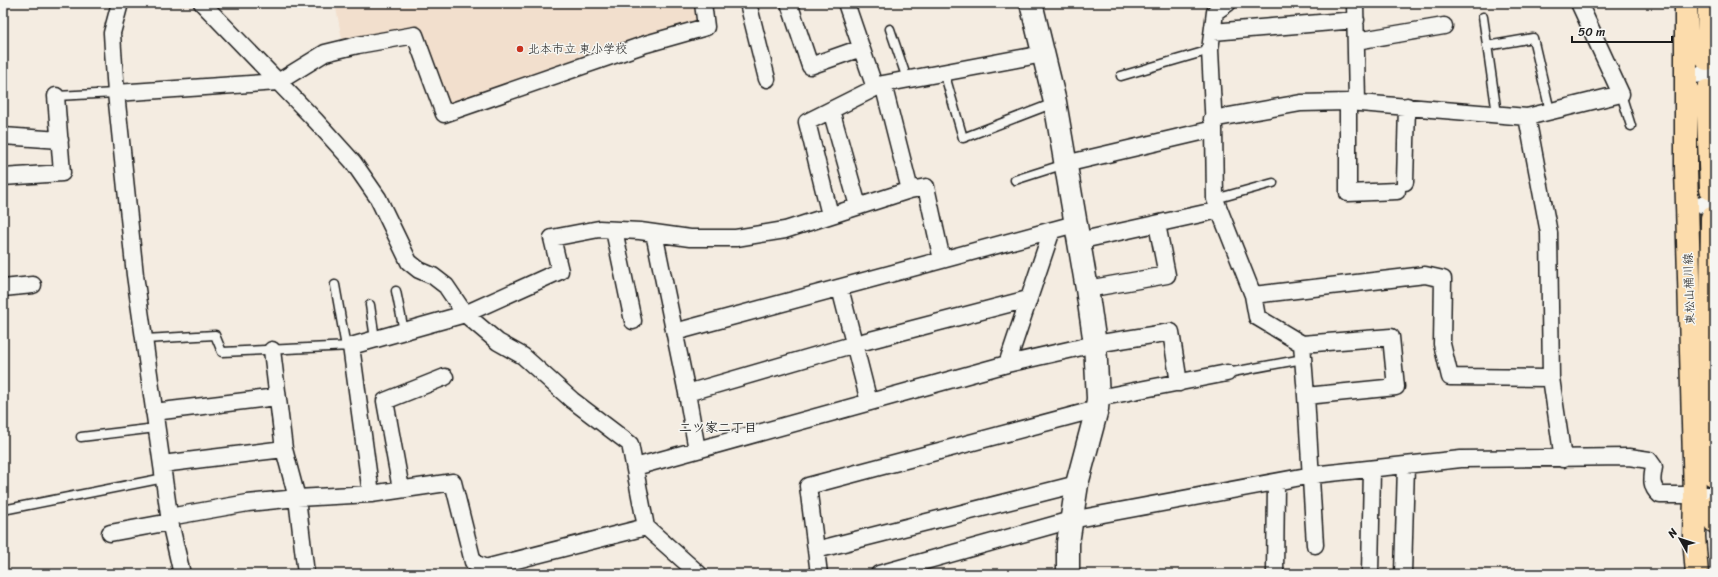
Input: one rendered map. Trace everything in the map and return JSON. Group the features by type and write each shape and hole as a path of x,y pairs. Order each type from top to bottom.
{"main road":[{"name":"東松山桶川線","path":"1686,3 1686,205 1711,498 1694,537 1697,574"},
{"path":"1709,3 1712,204 1710,394 1711,498"}],"street":[{"path":"120,3 112,33 116,93 135,275 169,520 182,574"},
{"path":"202,3 353,162 378,198 409,262 419,270 433,276 446,286 465,314 498,342 523,356 572,400 630,444 646,527 699,574"},
{"path":"116,93 278,82 325,54 358,45 415,35 444,114 646,44 706,27 703,3"},
{"path":"748,3 767,79"},
{"path":"789,3 810,66 861,48"},
{"path":"846,3 861,48 879,86 910,190"},
{"path":"1031,3 1055,102 1095,344 1098,403 1077,484 1068,544 1068,574"},
{"path":"1229,3 1215,12 1210,50 1217,204 1253,295 1257,317 1303,351 1391,337 1396,387 1306,396"},
{"path":"1355,3 1356,41 1348,193 1401,186 1407,106"},
{"path":"1065,164 1213,124 1301,103 1352,102 1527,117 1621,94 1579,3"},
{"path":"1213,32 1356,20"},
{"path":"1356,41 1444,26"},
{"path":"830,215 807,122 879,86 907,79 1043,54"},
{"path":"1686,75 1710,75"},
{"path":"3,176 62,173 56,96"},
{"path":"831,110 858,206"},
{"path":"1527,117 1549,233 1551,378 1563,459"},
{"path":"3,136 60,140"},
{"path":"371,494 348,346 375,340 465,314 560,271 552,238 599,229 654,233 690,238 736,238 785,230 910,190 926,188 942,260"},
{"path":"675,332 1052,230 1077,232 1157,224 1217,204"},
{"path":"1686,205 1712,204"},
{"path":"1087,289 1167,275 1157,224"},
{"path":"614,230 634,321"},
{"path":"1007,364 1052,230"},
{"path":"654,233 675,332 697,450"},
{"path":"1253,295 1425,274 1443,279 1442,344 1450,377 1551,378"},
{"path":"3,288 33,285"},
{"path":"840,288 869,402"},
{"path":"687,393 855,344 1028,299"},
{"path":"635,467 1007,364 1095,344 1171,332 1179,383"},
{"path":"272,350 284,449 297,498 306,574"},
{"path":"1303,351 1312,475 1315,545"},
{"path":"820,574 808,486 1098,403 1227,373"},
{"path":"401,489 385,401 445,377"},
{"path":"154,412 277,397"},
{"path":"163,471 284,449"},
{"path":"879,574 1071,520 1312,475 1461,459 1563,459 1629,457 1649,460 1654,467 1652,480 1654,490 1660,495 1711,498"},
{"path":"1403,574 1406,465"},
{"path":"1370,574 1372,468"},
{"path":"110,532 248,503 297,498 371,494 454,482 473,562 485,568 646,527"},
{"path":"1276,482 1276,574"},
{"path":"816,550 1077,484"}],"lane":[{"path":"1483,17 1496,114"},
{"path":"890,29 907,79"},
{"path":"1487,46 1533,38 1550,111"},
{"path":"1121,76 1210,50"},
{"path":"944,72 963,138 1055,102"},
{"path":"56,96 116,93"},
{"path":"1621,94 1631,126"},
{"path":"1015,180 1065,164"},
{"path":"1217,204 1273,183"},
{"path":"145,339 215,334 222,352 348,346 335,285"},
{"path":"396,291 404,331"},
{"path":"370,305 375,340"},
{"path":"1227,373 1303,351"},
{"path":"81,437 156,428"},
{"path":"3,510 163,471"}],"shaded area":[{"name":"北本市立 東小学校","path":"335,3 693,3 698,23 579,59 448,105 421,27 342,39"}],"place":[{"name":"北本市立 東小学校","path":"520,49"}],"district":[{"name":"二ツ家二丁目","path":"718,427"}]}
